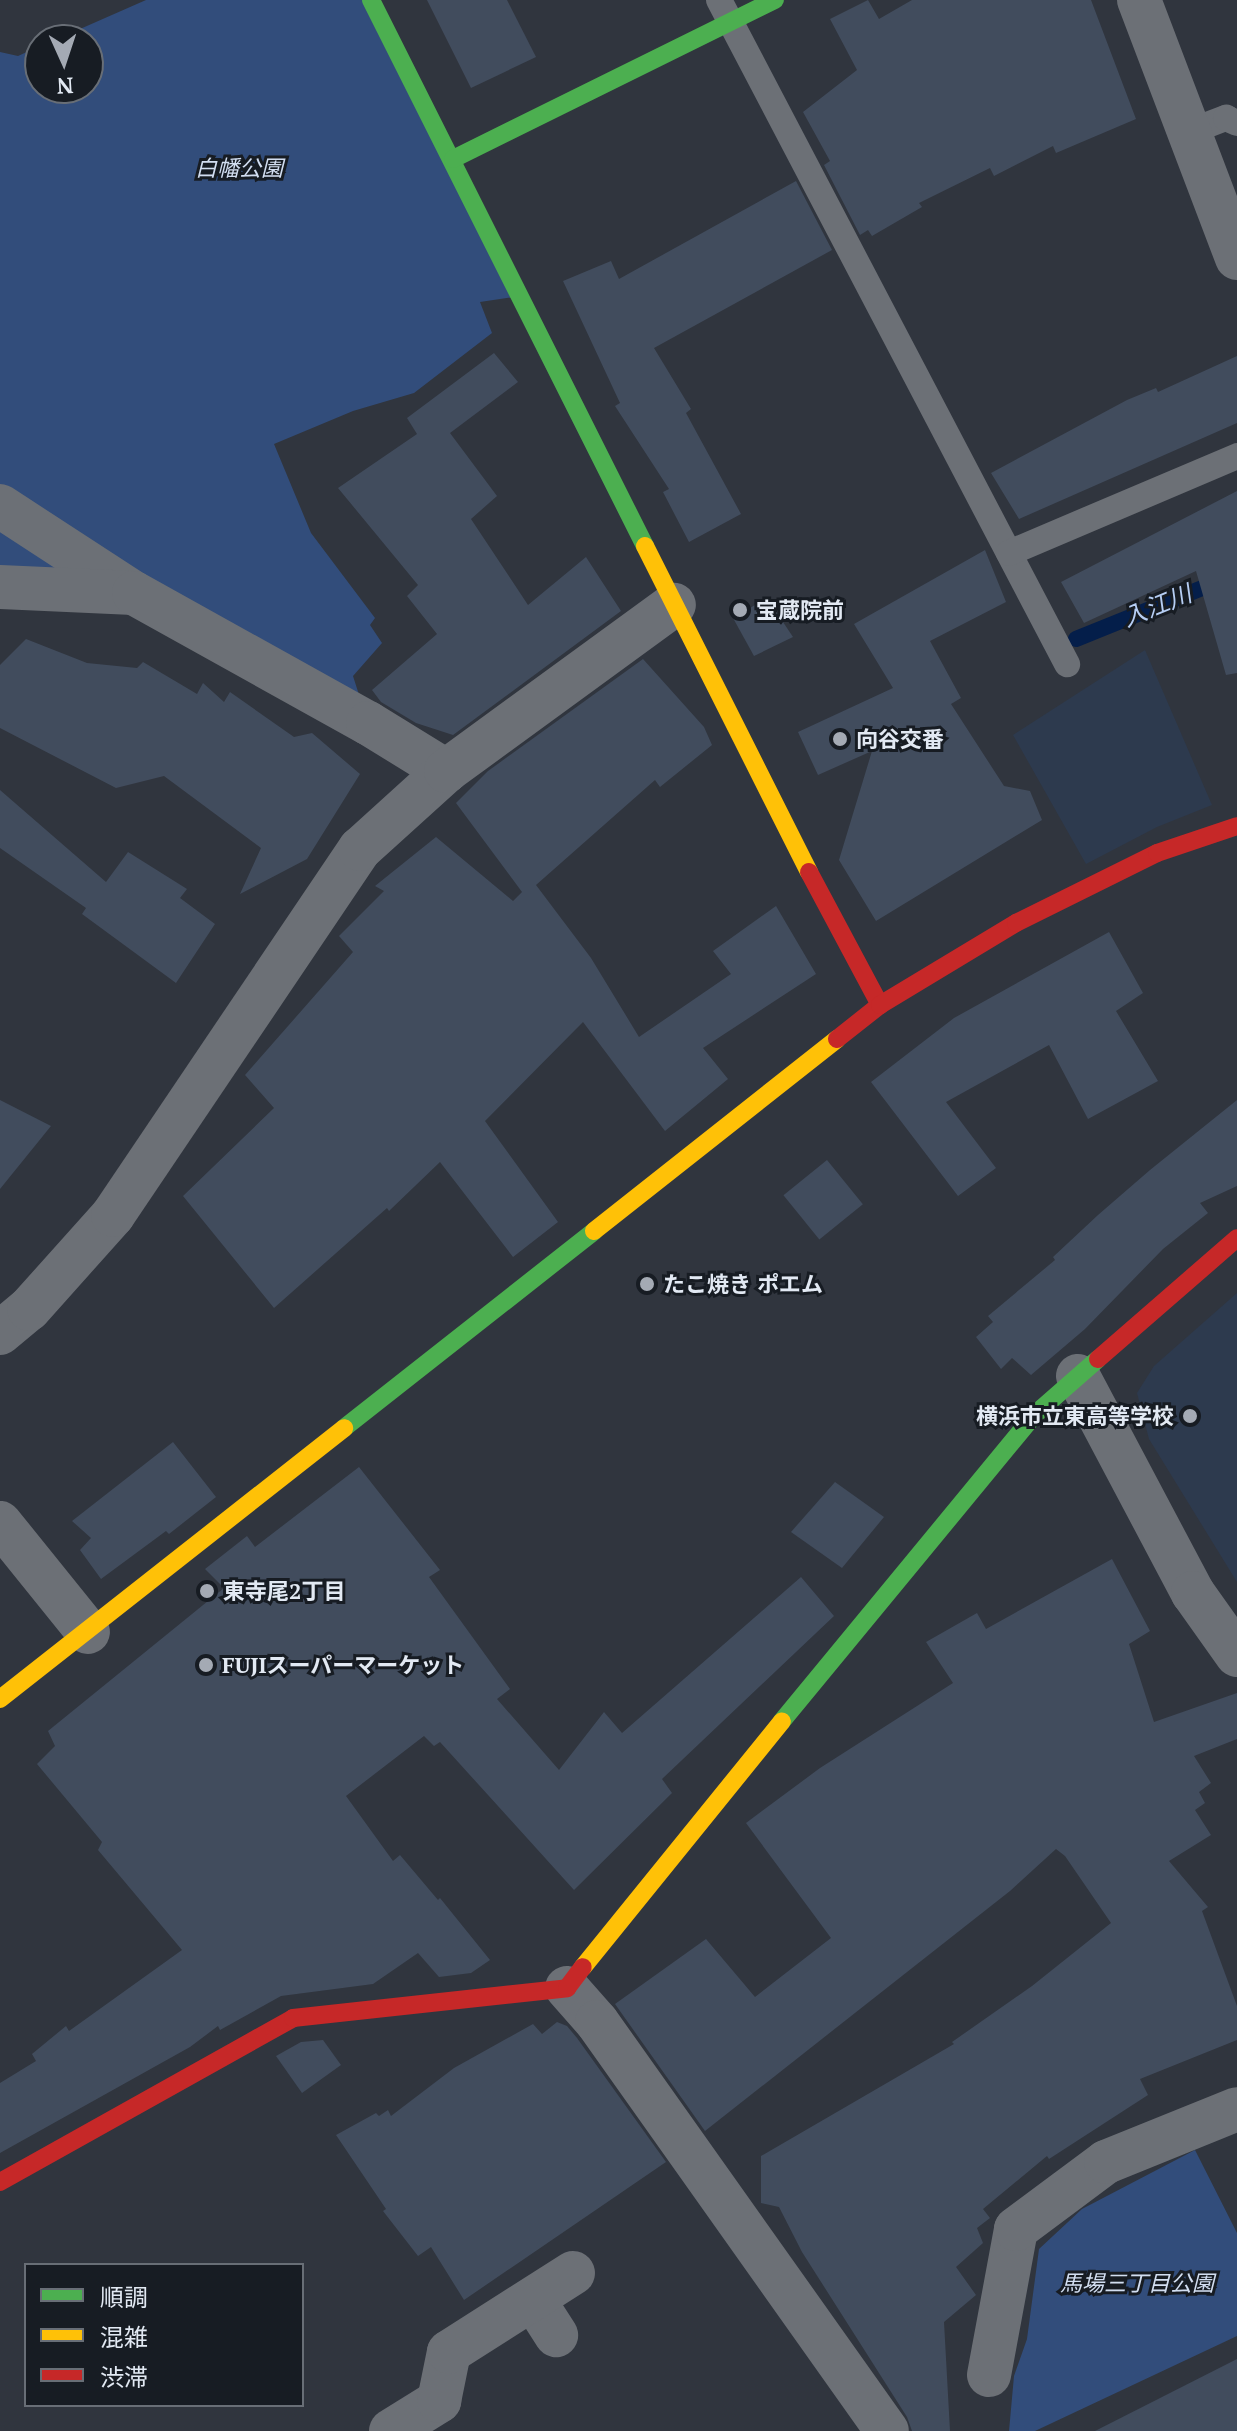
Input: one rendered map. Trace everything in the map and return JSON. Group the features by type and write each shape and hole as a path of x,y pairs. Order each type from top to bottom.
{"street":[{"path":"371,0 832,920 880,1005"},
{"path":"453,159 725,11 775,0"},
{"path":"1139,0 1237,258"},
{"path":"0,506 134,593 368,723 446,771"},
{"path":"0,587 134,593"},
{"path":"0,1333 29,1309 113,1215 360,849 446,771 674,605"},
{"path":"0,1699 880,1005 1016,923 1157,853 1237,826"},
{"path":"0,2182 293,2018 567,1988 696,1825 1033,1416 1237,1238"},
{"path":"1078,1376 1193,1593 1237,1655"},
{"path":"0,1523 88,1632"},
{"path":"567,1988 597,2022 887,2431"},
{"path":"989,2375 1016,2229 1106,2162 1237,2109"},
{"path":"391,2431 439,2401 449,2352 573,2273"},
{"path":"533,2299 556,2335"}],"lane":[{"path":"725,11 1067,664"},
{"path":"1189,132 1226,118 1237,123"},
{"path":"1009,553 1237,456"}],"shaded area":[{"path":"1145,650 1212,805 1157,827 1086,864 1013,735"},
{"name":"横浜市立東高等学校","path":"1237,1293 1237,1582 1149,1439 1137,1393 1154,1366"}],"green space":[{"name":"白幡公園","path":"146,0 371,0 521,296 480,302 492,333 414,393 353,411 274,444 311,533 375,618 370,625 382,643 353,676 368,723 134,593 0,601 0,52 18,56 24,53 24,104 104,104 104,24 91,24"},
{"name":"馬場三丁目公園","path":"1195,2150 1237,2233 1237,2336 1035,2431 1009,2431 1014,2376 1027,2339 1039,2249 1082,2209"}],"building":[{"path":"427,0 507,0 536,57 471,88"},
{"path":"868,0 879,19 912,0 1091,0 1136,119 1056,153 1053,146 994,176 990,168 919,203 922,207 872,236 868,230 860,235 824,165 830,161 803,112 857,70 830,19"},
{"path":"796,181 832,250 654,348 691,409 686,413 741,514 689,542 663,492 669,489 615,406 620,403 563,281 611,261 619,279"},
{"path":"494,353 518,382 450,433 497,496 471,519 528,605 586,557 621,611 453,735 416,723 381,702 372,690 437,634 407,596 418,585 338,488 417,434 407,418"},
{"path":"1237,356 1237,423 1019,519 991,473 1127,400 1156,388 1158,392"},
{"path":"1237,491 1237,673 1226,675 1196,571 1084,623 1061,582"},
{"path":"985,550 1006,602 930,641 961,698 951,704 1004,786 1030,791 1042,820 876,921 839,860 872,751 818,775 798,732 893,688 854,624"},
{"path":"767,598 793,637 754,656 733,618"},
{"path":"26,639 87,663 137,668 143,662 197,694 203,683 224,702 230,692 294,737 312,733 360,774 307,859 240,894 261,848 164,776 116,788 0,728 0,665"},
{"path":"643,659 704,727 712,745 660,787 655,780 536,885 591,958 639,1037 731,974 713,951 776,906 816,974 703,1048 728,1079 665,1131 583,1022 485,1121 558,1222 513,1257 440,1162 389,1211 387,1208 274,1308 183,1196 274,1108 245,1075 353,952 339,936 384,891 375,886 436,837 513,901 522,892 456,803 488,771"},
{"path":"0,790 106,882 128,852 187,889 180,898 215,924 176,983 82,914 86,908 0,848"},
{"path":"1109,932 1143,993 1116,1011 1158,1081 1088,1119 1049,1045 946,1102 996,1168 958,1196 871,1082 954,1018"},
{"path":"0,1100 51,1126 0,1189"},
{"path":"1237,1100 1237,1186 1200,1203 1208,1213 1163,1249 1085,1329 1031,1375 1012,1358 1001,1369 976,1337 993,1322 988,1316 1055,1260 1053,1257 1098,1215"},
{"path":"827,1160 863,1204 819,1240 783,1195"},
{"path":"173,1442 216,1497 169,1534 166,1531 101,1579 80,1550 91,1538 72,1521"},
{"path":"359,1467 440,1570 429,1577 510,1689 497,1699 559,1770 604,1712 622,1733 801,1577 834,1616 662,1779 672,1793 574,1890 440,1742 434,1746 424,1736 346,1796 393,1861 400,1855 490,1960 471,1973 439,1977 418,1953 373,1984 281,1996 220,2030 218,2026 190,2047 0,2153 0,2083 36,2061 32,2054 66,2026 69,2031 182,1950 98,1850 102,1842 37,1764 55,1746 48,1731 224,1588 205,1569 247,1536 255,1547"},
{"path":"835,1482 884,1517 842,1568 791,1532"},
{"path":"1112,1559 1150,1631 1129,1644 1154,1722 1237,1693 1237,1739 1194,1756 1211,1783 1199,1792 1205,1803 1195,1810 1211,1835 1169,1861 1208,1907 1202,1911 1237,2006 1237,2040 1140,2079 1148,2095 1049,2159 1047,2156 983,2209 990,2218 977,2228 983,2243 956,2267 976,2295 944,2322 950,2431 912,2431 907,2417 802,2252 779,2207 761,2203 761,2156 954,2044 952,2042 1032,1986 1111,1923 1065,1856 1056,1849 1010,1891 705,2131 615,2004 706,1939 755,1997 831,1938 746,1823 820,1768 953,1683 926,1642 977,1613 986,1629"},
{"path":"557,2022 567,2026 577,2038 666,2162 464,2300 431,2247 418,2256 383,2211 386,2209 336,2135 376,2113 379,2116 388,2110 391,2116 454,2068 533,2024 542,2034"},
{"path":"323,2040 341,2065 302,2093 276,2056 301,2042"},
{"path":"1237,2359 1237,2431 1095,2431"}],"waterway":[{"name":"入江川","path":"1076,639 1237,574"}],"traffic: fast":[{"path":"371,0 645,546"},
{"path":"453,159 775,0"},
{"path":"344,1428 594,1231"},
{"path":"782,1721 1033,1416 1098,1359"}],"traffic: slow":[{"path":"645,546 809,872"},
{"path":"594,1231 837,1039"},
{"path":"0,1699 344,1428"},
{"path":"583,1967 782,1721"}],"traffic: jam":[{"path":"837,1039 880,1005 1016,923 1157,853 1237,826"},
{"path":"809,872 880,1005"},
{"path":"1098,1359 1237,1238"},
{"path":"0,2182 293,2018 567,1988 583,1967"}],"place":[{"name":"宝蔵院前","path":"740,610"},
{"name":"向谷交番","path":"840,739"},
{"name":"たこ焼き ポエム","path":"647,1284"},
{"name":"横浜市立東高等学校","path":"1190,1416"},
{"name":"東寺尾2丁目","path":"207,1591"},
{"name":"FUJIスーパーマーケット","path":"206,1665"}]}
